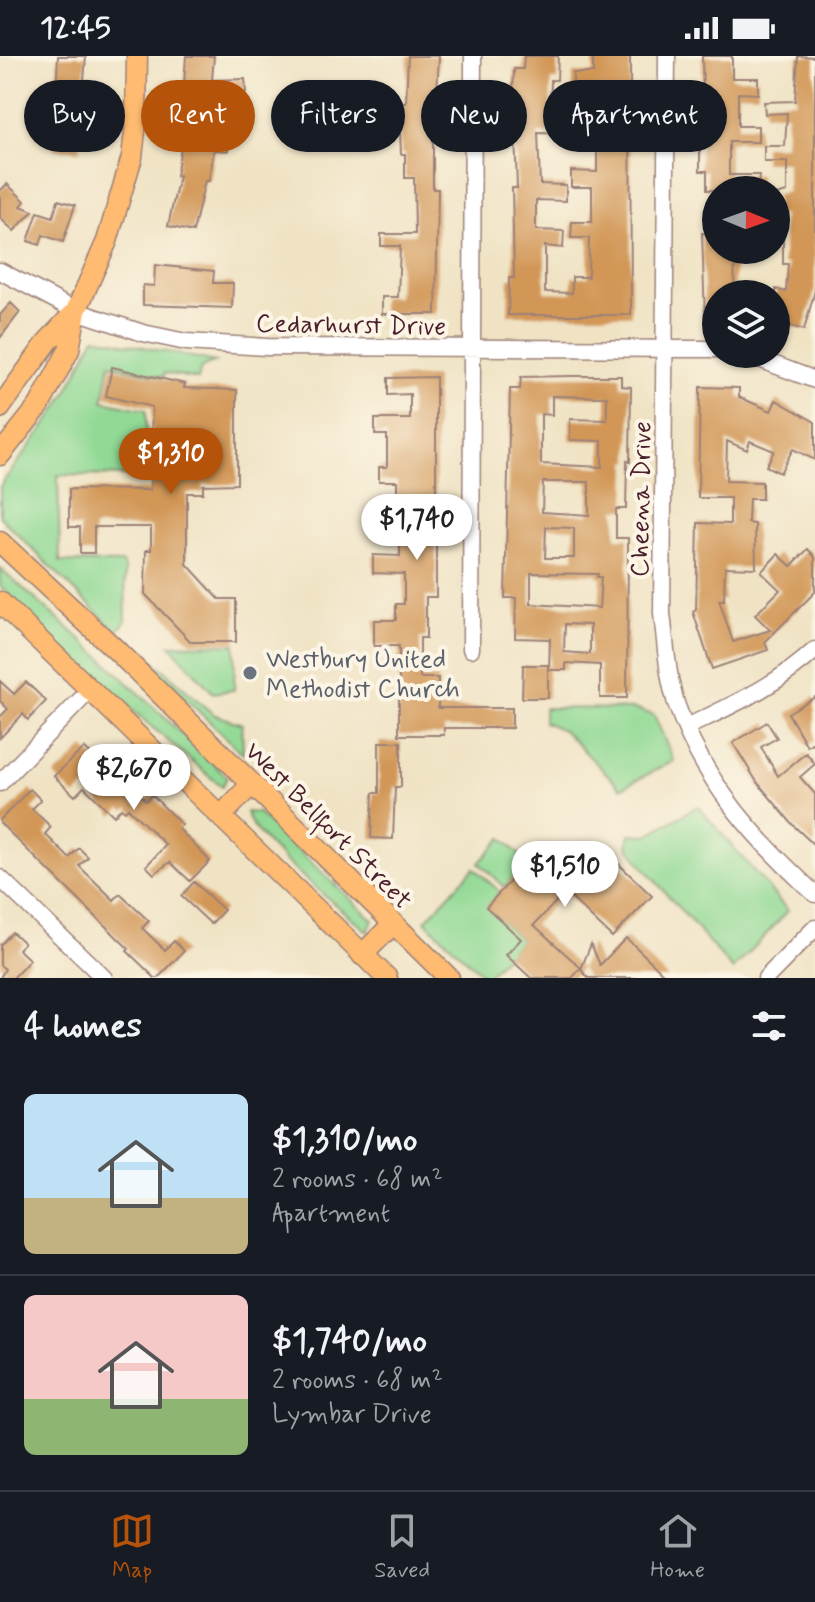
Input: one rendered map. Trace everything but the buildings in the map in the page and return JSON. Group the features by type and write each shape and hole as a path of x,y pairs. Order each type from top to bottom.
{"main road":[{"path":"0,455 39,406 69,350 76,311 107,241 132,157 137,56"},
{"path":"0,408 49,340 76,311"},
{"name":"West Bellfort Street","path":"0,542 115,649 449,978"},
{"path":"0,602 387,978"},
{"path":"221,816 251,785"},
{"path":"362,955 392,925"}],"street":[{"path":"471,649 473,56"},
{"name":"Cheena Drive","path":"667,56 662,614 668,669 677,706 703,767 755,834 815,894"},
{"name":"Cedarhurst Drive","path":"0,271 76,311 143,333 223,346 702,349"},
{"path":"783,368 815,380"},
{"path":"687,727 746,699 794,670 815,650"},
{"path":"0,783 89,691"},
{"path":"0,878 104,978"},
{"path":"766,978 815,928"}],"green space":[{"path":"95,337 216,362 201,368 198,379 165,373 163,377 110,364 103,401 146,410 147,476 58,475 60,562 122,563 125,570 126,620 117,632 0,517 0,486 51,418"},
{"path":"0,568 103,659 227,777 222,787 83,668 0,586"},
{"path":"235,644 234,690 213,693 170,645"},
{"path":"137,646 213,714 242,724 243,754 133,648"},
{"path":"544,708 634,709 654,715 674,761 621,788 563,730 544,722"},
{"path":"698,806 788,911 733,970 628,846 630,834 648,835"},
{"path":"246,812 258,813 373,920 368,932 281,856 252,824"},
{"path":"502,838 528,863 504,887 479,863"},
{"path":"474,868 500,892 487,907 521,939 486,978 425,921"}],"place":[{"name":"Westbury United Methodist Church","path":"250,673"}]}
